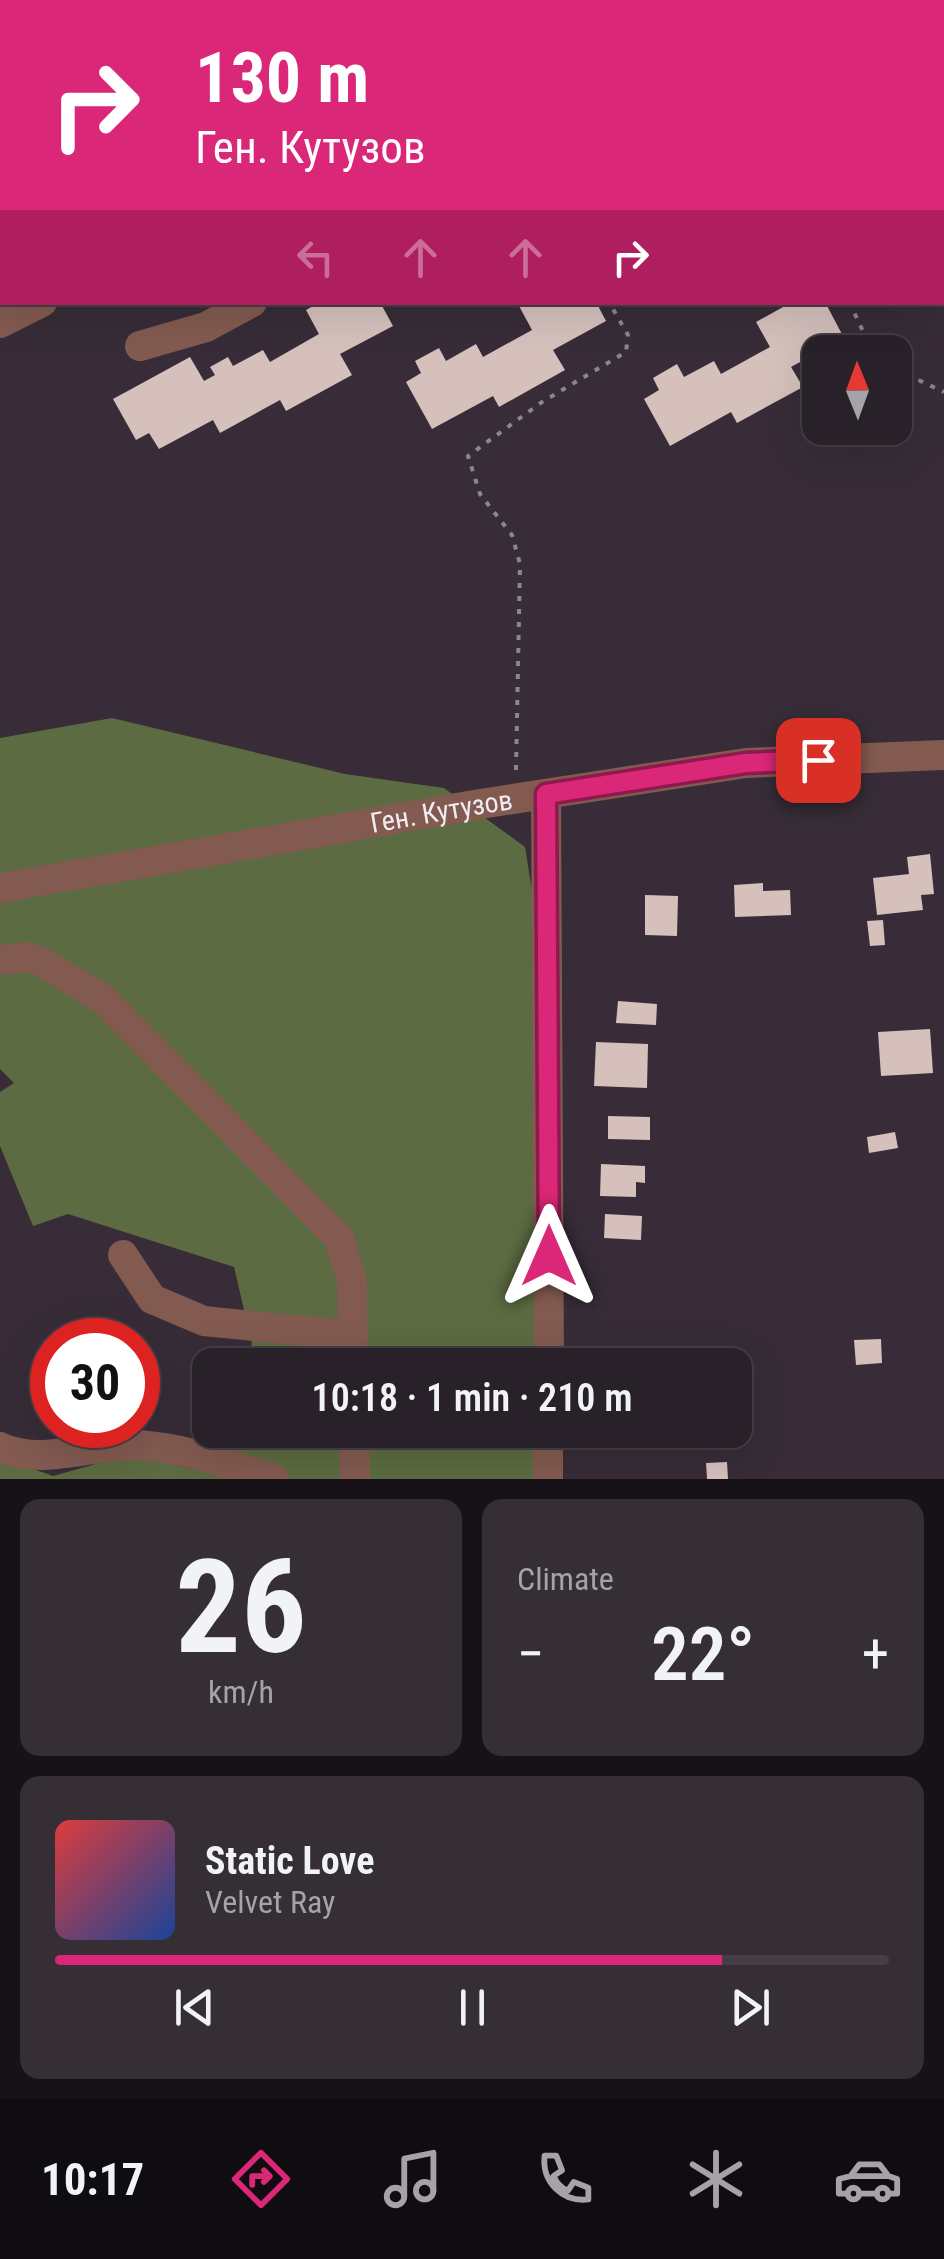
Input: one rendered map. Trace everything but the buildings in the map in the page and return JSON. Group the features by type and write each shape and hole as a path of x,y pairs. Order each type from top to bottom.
{"street":[{"path":"0,323 36,305"},
{"path":"140,346 206,327 246,305"},
{"name":"Ген. Кутузов","path":"0,888 746,763 944,755"},
{"path":"532,797 548,1348"},
{"path":"0,960 28,957 42,962 103,999 338,1238 352,1281 353,1348"},
{"path":"124,1255 152,1299 204,1321 343,1348"},
{"path":"0,1447 26,1456 136,1445 199,1454 274,1479"},
{"path":"354,1448 355,1479"},
{"path":"548,1448 548,1479"}],"path":[{"path":"532,797 520,564 512,535 480,494 468,456 542,402 626,352 628,336 611,305"},
{"path":"850,305 865,335"},
{"path":"912,377 944,392"}],"green space":[{"path":"112,718 345,774 444,788 525,847 550,1003 549,1348 249,1348 252,1344 234,1267 68,1214 33,1226 0,1146 0,1092 14,1083 0,1069 0,738"},
{"path":"199,1448 548,1448 548,1479 0,1479 0,1457 53,1476 131,1454 208,1473"}],"route":[{"path":"549,1256 546,794 746,763 818,760"}]}
